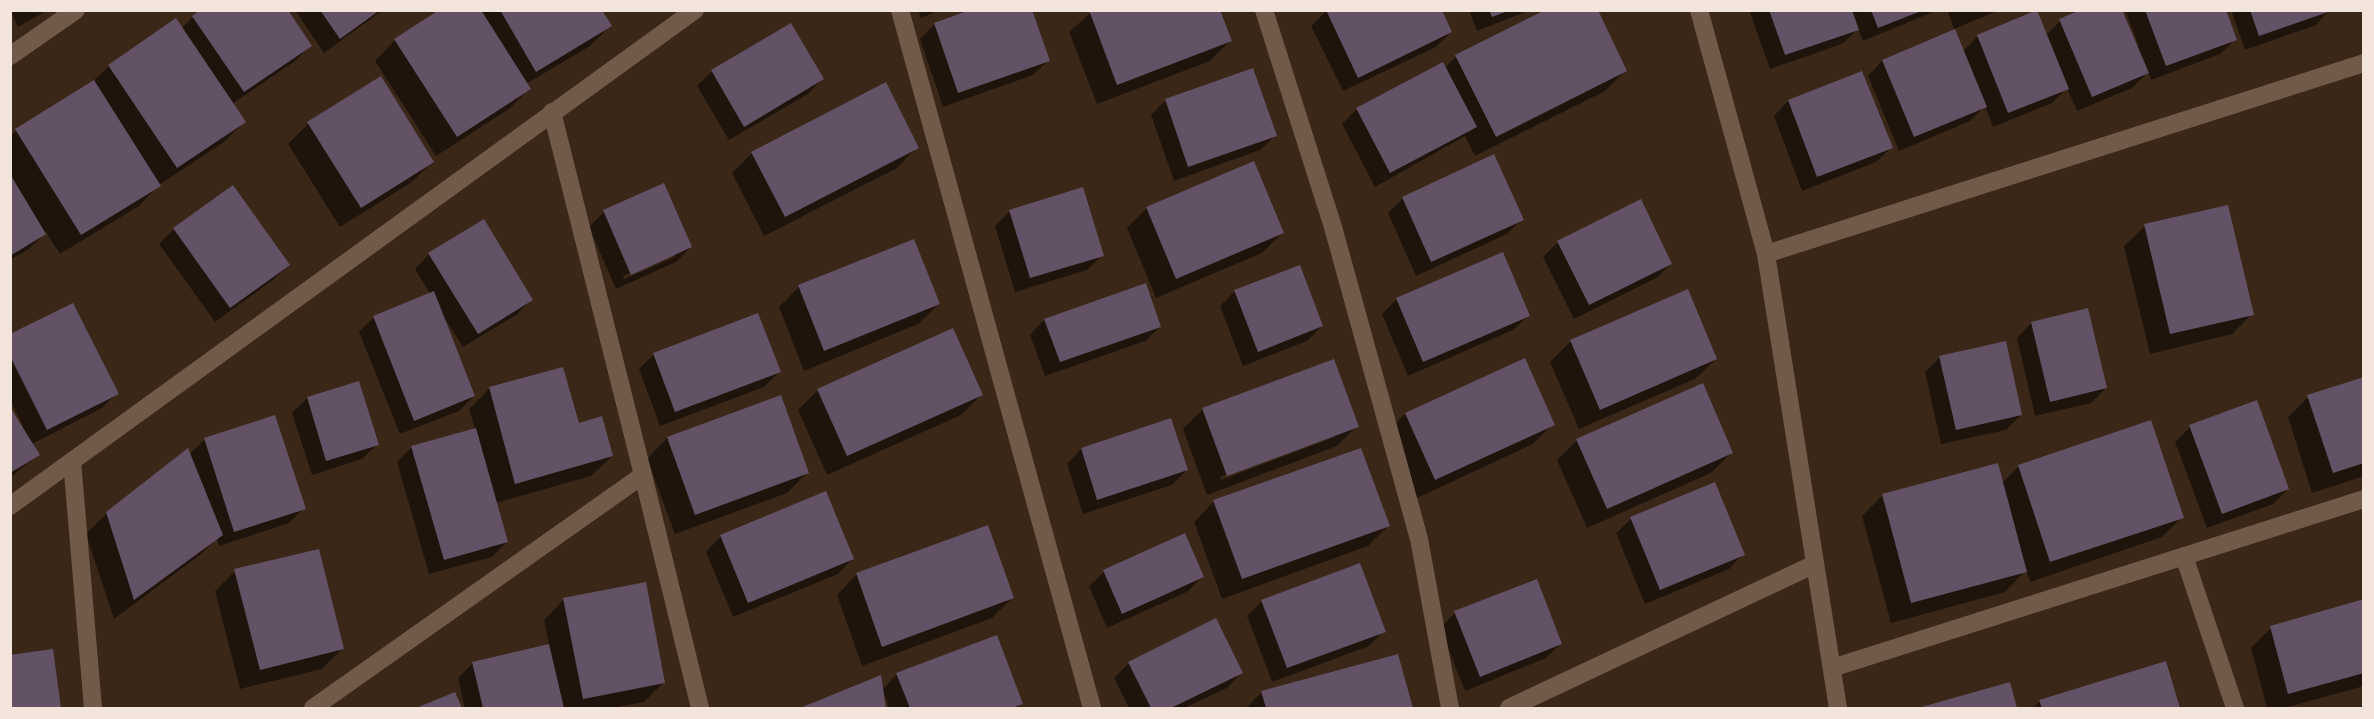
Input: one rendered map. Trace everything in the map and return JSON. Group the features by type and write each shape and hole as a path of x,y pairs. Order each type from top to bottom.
{"street":[{"path":"10,56 76,10"},
{"path":"10,506 695,10"},
{"path":"900,10 1092,708"},
{"path":"1264,10 1333,227 1419,539 1450,708"},
{"path":"1699,10 1766,254 1838,708"},
{"path":"1766,254 2364,63"},
{"path":"552,112 700,708"},
{"path":"72,461 93,708"},
{"path":"313,708 643,475"},
{"path":"1832,668 2364,499"},
{"path":"2184,556 2235,708"},
{"path":"1509,708 1815,564"}],"building":[{"path":"200,10 288,10 312,46 244,92 192,16"},
{"path":"320,10 380,10 340,39"},
{"path":"439,10 481,10 531,89 457,137 394,39"},
{"path":"500,10 602,10 612,26 536,72"},
{"path":"970,10 1032,10 1050,61 958,93 934,23"},
{"path":"1089,10 1220,10 1232,41 1117,85"},
{"path":"1326,10 1442,10 1452,32 1358,78"},
{"path":"1489,10 1508,10 1508,11 1492,17"},
{"path":"1545,10 1598,10 1627,71 1496,137 1455,55"},
{"path":"1769,10 1852,10 1859,30 1785,55"},
{"path":"1871,10 1921,10 1921,11 1878,28"},
{"path":"2037,10 2069,89 2008,113 1977,35"},
{"path":"2080,10 2122,10 2149,73 2092,97 2059,19"},
{"path":"2145,10 2226,10 2237,40 2166,66"},
{"path":"2250,10 2331,10 2331,11 2259,36"},
{"path":"176,18 246,122 177,168 108,65"},
{"path":"791,23 824,79 744,127 711,70"},
{"path":"1955,29 1987,107 1914,137 1882,60"},
{"path":"1443,62 1477,127 1390,173 1356,108"},
{"path":"1253,68 1277,136 1188,167 1165,99"},
{"path":"1862,71 1893,148 1817,177 1788,100"},
{"path":"381,76 434,162 361,208 307,122"},
{"path":"94,80 161,186 81,235 15,129"},
{"path":"886,82 919,148 785,217 751,152"},
{"path":"1494,154 1524,220 1431,262 1402,197"},
{"path":"1254,161 1284,233 1176,279 1146,207"},
{"path":"10,174 46,234 10,256"},
{"path":"664,183 692,247 631,275 603,210"},
{"path":"233,185 290,265 230,308 173,228"},
{"path":"1083,187 1104,256 1030,278 1009,210"},
{"path":"1641,199 1672,264 1589,305 1557,241"},
{"path":"2228,205 2254,315 2170,334 2144,224"},
{"path":"484,219 533,300 478,334 428,253"},
{"path":"914,239 940,304 824,351 798,285"},
{"path":"1503,252 1530,316 1423,362 1396,298"},
{"path":"1300,265 1323,326 1258,352 1234,290"},
{"path":"1146,283 1161,327 1060,362 1044,319"},
{"path":"1688,289 1717,359 1600,410 1570,340"},
{"path":"434,291 475,396 414,421 373,316"},
{"path":"73,303 119,394 47,430 10,356 10,334"},
{"path":"2088,308 2107,388 2050,402 2031,322"},
{"path":"758,313 781,372 675,412 653,353"},
{"path":"953,328 983,395 847,456 817,389"},
{"path":"2006,341 2022,415 1956,430 1939,356"},
{"path":"1525,358 1555,425 1435,480 1405,413"},
{"path":"1334,359 1359,427 1227,476 1202,408"},
{"path":"563,367 579,423 602,416 613,456 515,484 489,387"},
{"path":"2364,377 2364,463 2333,473 2307,395"},
{"path":"359,381 379,445 326,461 307,397"},
{"path":"1703,383 1733,453 1607,509 1576,439"},
{"path":"781,395 809,473 695,515 667,437"},
{"path":"2257,400 2289,489 2222,514 2189,425"},
{"path":"10,407 40,455 10,473"},
{"path":"275,415 306,509 234,532 204,438"},
{"path":"1171,418 1188,470 1097,500 1081,448"},
{"path":"2151,420 2184,518 2050,562 2018,465"},
{"path":"476,428 508,542 444,560 411,446"},
{"path":"188,448 223,535 134,600 106,512"},
{"path":"1361,448 1390,526 1242,579 1213,500"},
{"path":"1998,463 2027,572 1911,603 1882,494"},
{"path":"1715,482 1745,555 1660,590 1630,517"},
{"path":"826,491 854,559 748,603 720,535"},
{"path":"988,525 1014,598 882,647 856,573"},
{"path":"1185,533 1204,577 1122,614 1103,570"},
{"path":"319,549 344,649 260,670 234,569"},
{"path":"1360,563 1386,632 1287,668 1261,600"},
{"path":"1537,579 1562,644 1480,677 1454,611"},
{"path":"646,582 665,683 583,699 563,598"},
{"path":"2364,599 2364,673 2288,694 2270,626"},
{"path":"1216,618 1243,673 1171,708 1151,708 1128,662"},
{"path":"997,635 1023,704 1012,708 910,708 896,673"},
{"path":"549,644 564,708 483,708 472,662"},
{"path":"53,649 61,708 10,708 10,655"},
{"path":"1398,654 1413,708 1266,708 1261,691"},
{"path":"2166,661 2180,708 2042,708 2039,700"},
{"path":"881,675 886,708 800,708"},
{"path":"2010,682 2017,708 1918,708"},
{"path":"455,692 462,708 416,708"}]}
